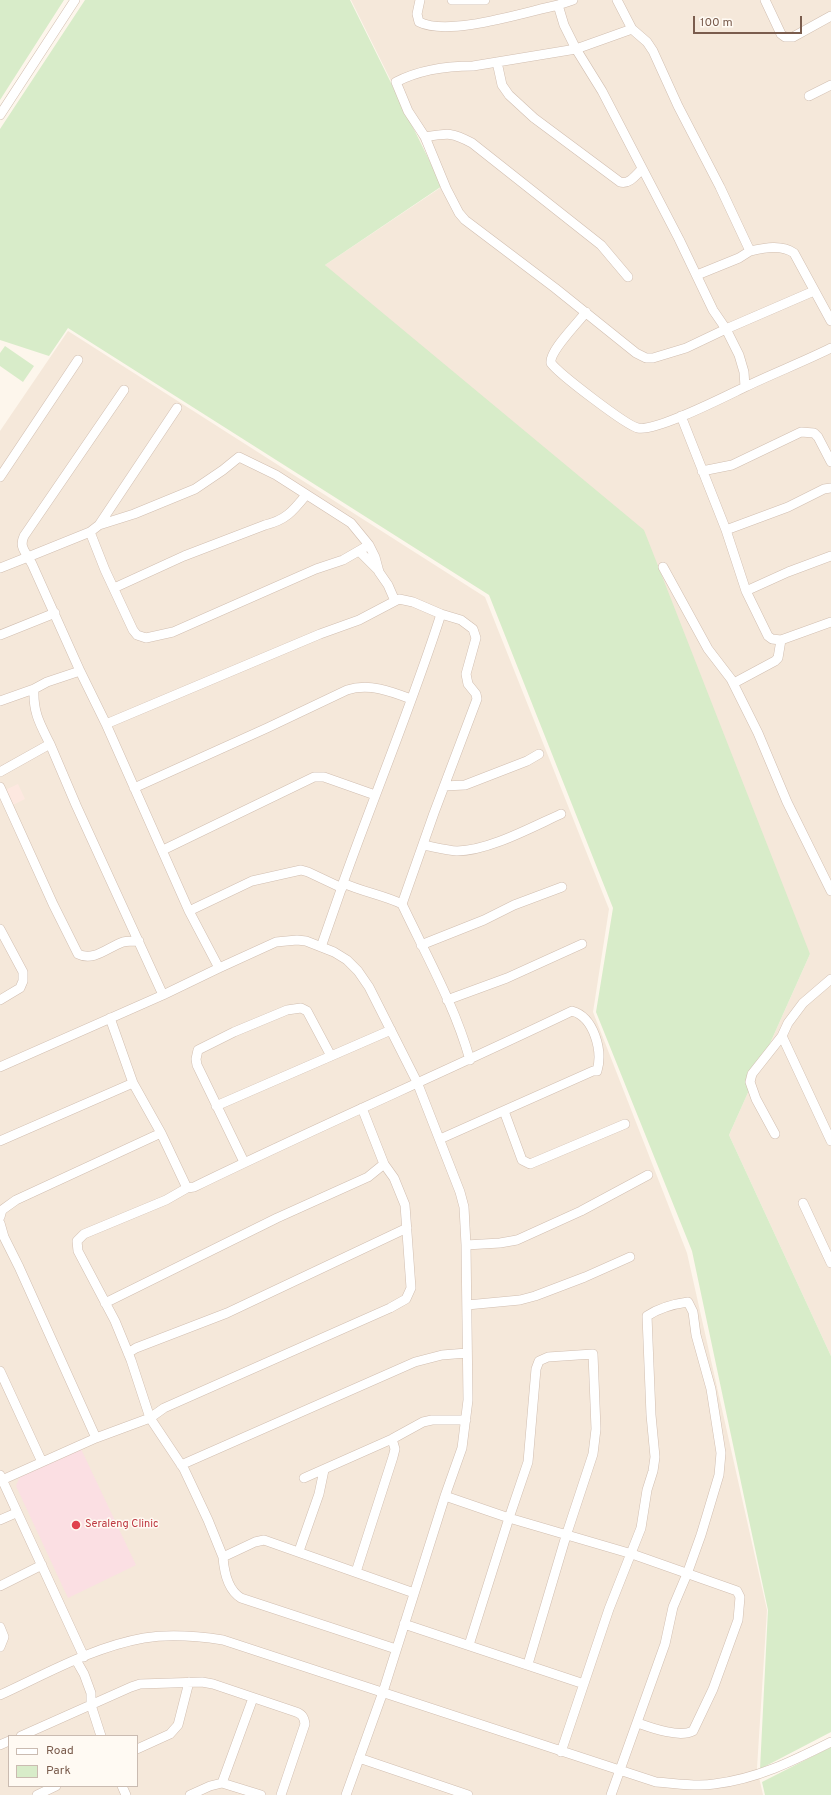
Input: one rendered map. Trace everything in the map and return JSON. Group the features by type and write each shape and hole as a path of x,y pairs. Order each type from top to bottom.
{"street":[{"path":"0,114 75,0"},
{"path":"420,0 417,14 419,22 430,26 452,27 466,26 558,5 573,0"},
{"path":"452,0 485,0"},
{"path":"617,0 632,29 647,42 653,51 678,106 720,187 750,251"},
{"path":"765,0 781,34 785,37 793,37 831,16"},
{"path":"558,5 564,24 576,49 602,91 697,275 713,310 726,329 739,355 744,372 745,387"},
{"path":"632,29 576,49 497,62 426,71 410,74 396,82 408,111 425,137 446,188 459,213 465,220 586,312 636,353 646,358 658,357 686,348 814,291"},
{"path":"497,62 502,85 508,95 534,118 620,182 623,183 631,181 642,169"},
{"path":"809,96 831,85"},
{"path":"425,137 445,133 457,135 472,144 601,245 628,277"},
{"path":"697,275 739,258 750,251 775,247 788,249 794,253 801,264 831,321"},
{"path":"586,312 555,350 551,358 552,365 608,409 632,426 639,429 655,427 727,397 745,387 831,348"},
{"path":"0,477 78,360"},
{"path":"124,390 24,536 22,548 28,557 55,613 80,671 106,724 163,850 189,911 219,968"},
{"path":"99,526 177,408"},
{"path":"681,416 726,530 746,591 768,636 772,639 781,640 831,622"},
{"path":"702,472 732,465 801,432 814,433 818,437 831,462"},
{"path":"0,568 90,532 99,526 134,514 195,489 224,470 239,457 276,475 351,523 369,545 375,557 379,572"},
{"path":"726,530 788,507 824,489 831,488"},
{"path":"114,588 184,556 279,521 291,513 306,495"},
{"path":"90,532 105,570 133,630 137,635 150,638 173,632 316,569 343,560 369,545"},
{"path":"359,550 388,584 395,601"},
{"path":"746,591 788,572 831,556"},
{"path":"662,567 708,648 734,684 758,734 787,802 831,891"},
{"path":"106,724 327,631 359,620 395,601 399,600 413,602 441,614 461,620 473,629 476,638 466,674 468,684 477,696 402,904"},
{"path":"0,635 55,613"},
{"path":"321,947 441,614"},
{"path":"734,684 776,661 781,640"},
{"path":"0,702 34,689 47,682 80,671"},
{"path":"134,788 347,690 357,687 365,687 388,691 411,699"},
{"path":"34,689 33,702 36,716 163,995"},
{"path":"0,772 50,744"},
{"path":"444,786 465,785 527,761 539,754"},
{"path":"163,850 314,777 324,777 376,795"},
{"path":"0,787 53,904 78,954 86,957 95,956 124,942 139,941"},
{"path":"423,845 456,851 470,850 516,835 561,814"},
{"path":"189,911 252,881 301,870 343,886 388,898 402,904 447,1000 470,1060"},
{"path":"421,945 484,920 526,900 562,887"},
{"path":"0,929 23,972 23,977 20,988 0,1000"},
{"path":"0,1067 163,995 276,942 297,940 321,947 347,960 358,971 369,987 417,1082 460,1192 464,1207 468,1353 466,1420 462,1448 445,1496 383,1692 346,1795"},
{"path":"447,1000 506,978 582,944"},
{"path":"775,1134 756,1099 750,1082 752,1074 782,1036 788,1023 803,1003 831,979"},
{"path":"244,1162 216,1106 198,1065 197,1054 201,1048 234,1032 287,1010 301,1008 307,1011 330,1056"},
{"path":"396,1649 241,1598 232,1591 224,1568 222,1556 208,1520 181,1465 150,1418 128,1353 105,1303 78,1251 77,1241 79,1237 104,1225 166,1200 187,1188 194,1187 244,1162 417,1082 470,1060 572,1011 578,1012 585,1017 592,1028 598,1054 599,1065 597,1071 593,1071 440,1139"},
{"path":"110,1018 133,1083 161,1133 187,1188"},
{"path":"216,1106 391,1030"},
{"path":"782,1036 831,1141"},
{"path":"0,1141 133,1083"},
{"path":"101,1735 91,1705 91,1693 80,1658 42,1566 16,1513 1,1477 42,1462 96,1438 150,1418 164,1408 390,1308 406,1299 411,1288 405,1205 394,1178 384,1164 362,1108"},
{"path":"504,1111 522,1160 530,1164 625,1124"},
{"path":"0,1217 2,1210 16,1200 161,1133"},
{"path":"105,1303 270,1222 368,1177 384,1164"},
{"path":"466,1245 500,1243 517,1240 581,1211 648,1175"},
{"path":"803,1203 831,1263"},
{"path":"0,1223 4,1237 96,1438"},
{"path":"128,1353 136,1348 227,1313 406,1228"},
{"path":"467,1305 520,1300 535,1296 585,1277 630,1257"},
{"path":"562,1752 610,1609 632,1554 640,1528 655,1457 651,1415 647,1316 674,1304 688,1302 692,1312 696,1335 711,1389 721,1453 719,1475 687,1574 673,1606 665,1644 654,1672 621,1771 611,1795"},
{"path":"181,1465 415,1362 442,1355 468,1353"},
{"path":"469,1645 508,1518 528,1462 536,1369 539,1361 548,1357 593,1354 596,1429 593,1454 566,1536 528,1664"},
{"path":"0,1371 42,1462"},
{"path":"304,1478 392,1439 423,1422 432,1420 466,1420"},
{"path":"356,1572 393,1457 395,1449 392,1439"},
{"path":"299,1551 319,1494 324,1470"},
{"path":"445,1496 566,1536 632,1554 737,1591 740,1597 738,1620 712,1689 692,1731 687,1733 662,1731 638,1723"},
{"path":"0,1520 16,1513"},
{"path":"222,1556 255,1542 264,1540 299,1551 414,1593"},
{"path":"0,1586 42,1566"},
{"path":"404,1624 528,1664 584,1684"},
{"path":"0,1627 4,1637 0,1647"},
{"path":"0,1695 80,1658 118,1645 144,1638 199,1637 223,1640 656,1782 713,1784 753,1776 773,1770 831,1742"},
{"path":"138,1749 170,1734 175,1730 178,1725 189,1682"},
{"path":"23,1735 123,1690 140,1684 189,1682 213,1684 301,1714 305,1724 281,1795"},
{"path":"222,1783 253,1698"},
{"path":"359,1758 468,1795"},
{"path":"192,1795 210,1786 222,1783 261,1795"},
{"path":"37,1795 54,1787"}],"shaded area":[{"path":"351,0 831,0 831,1356 729,1135 810,954 325,265 443,186"},
{"path":"68,331 485,597 609,909 593,1012 687,1253 767,1610 757,1768 763,1795 0,1795 0,431"},
{"path":"18,784 25,799 11,806 3,791"},
{"name":"Seraleng Clinic","path":"81,1449 136,1565 68,1598 16,1486 20,1476"}],"green space":[{"path":"0,0 64,0 0,100"},
{"path":"85,0 350,0 442,186 325,265 644,530 810,954 729,1135 831,1356 831,1732 760,1769 768,1610 692,1251 596,1012 613,908 489,595 68,328 49,356 0,340 0,129"},
{"path":"5,346 34,366 23,382 0,366 0,353"},
{"path":"831,1747 831,1795 765,1795 762,1782"}],"place":[{"name":"Seraleng Clinic","path":"76,1525"}]}
